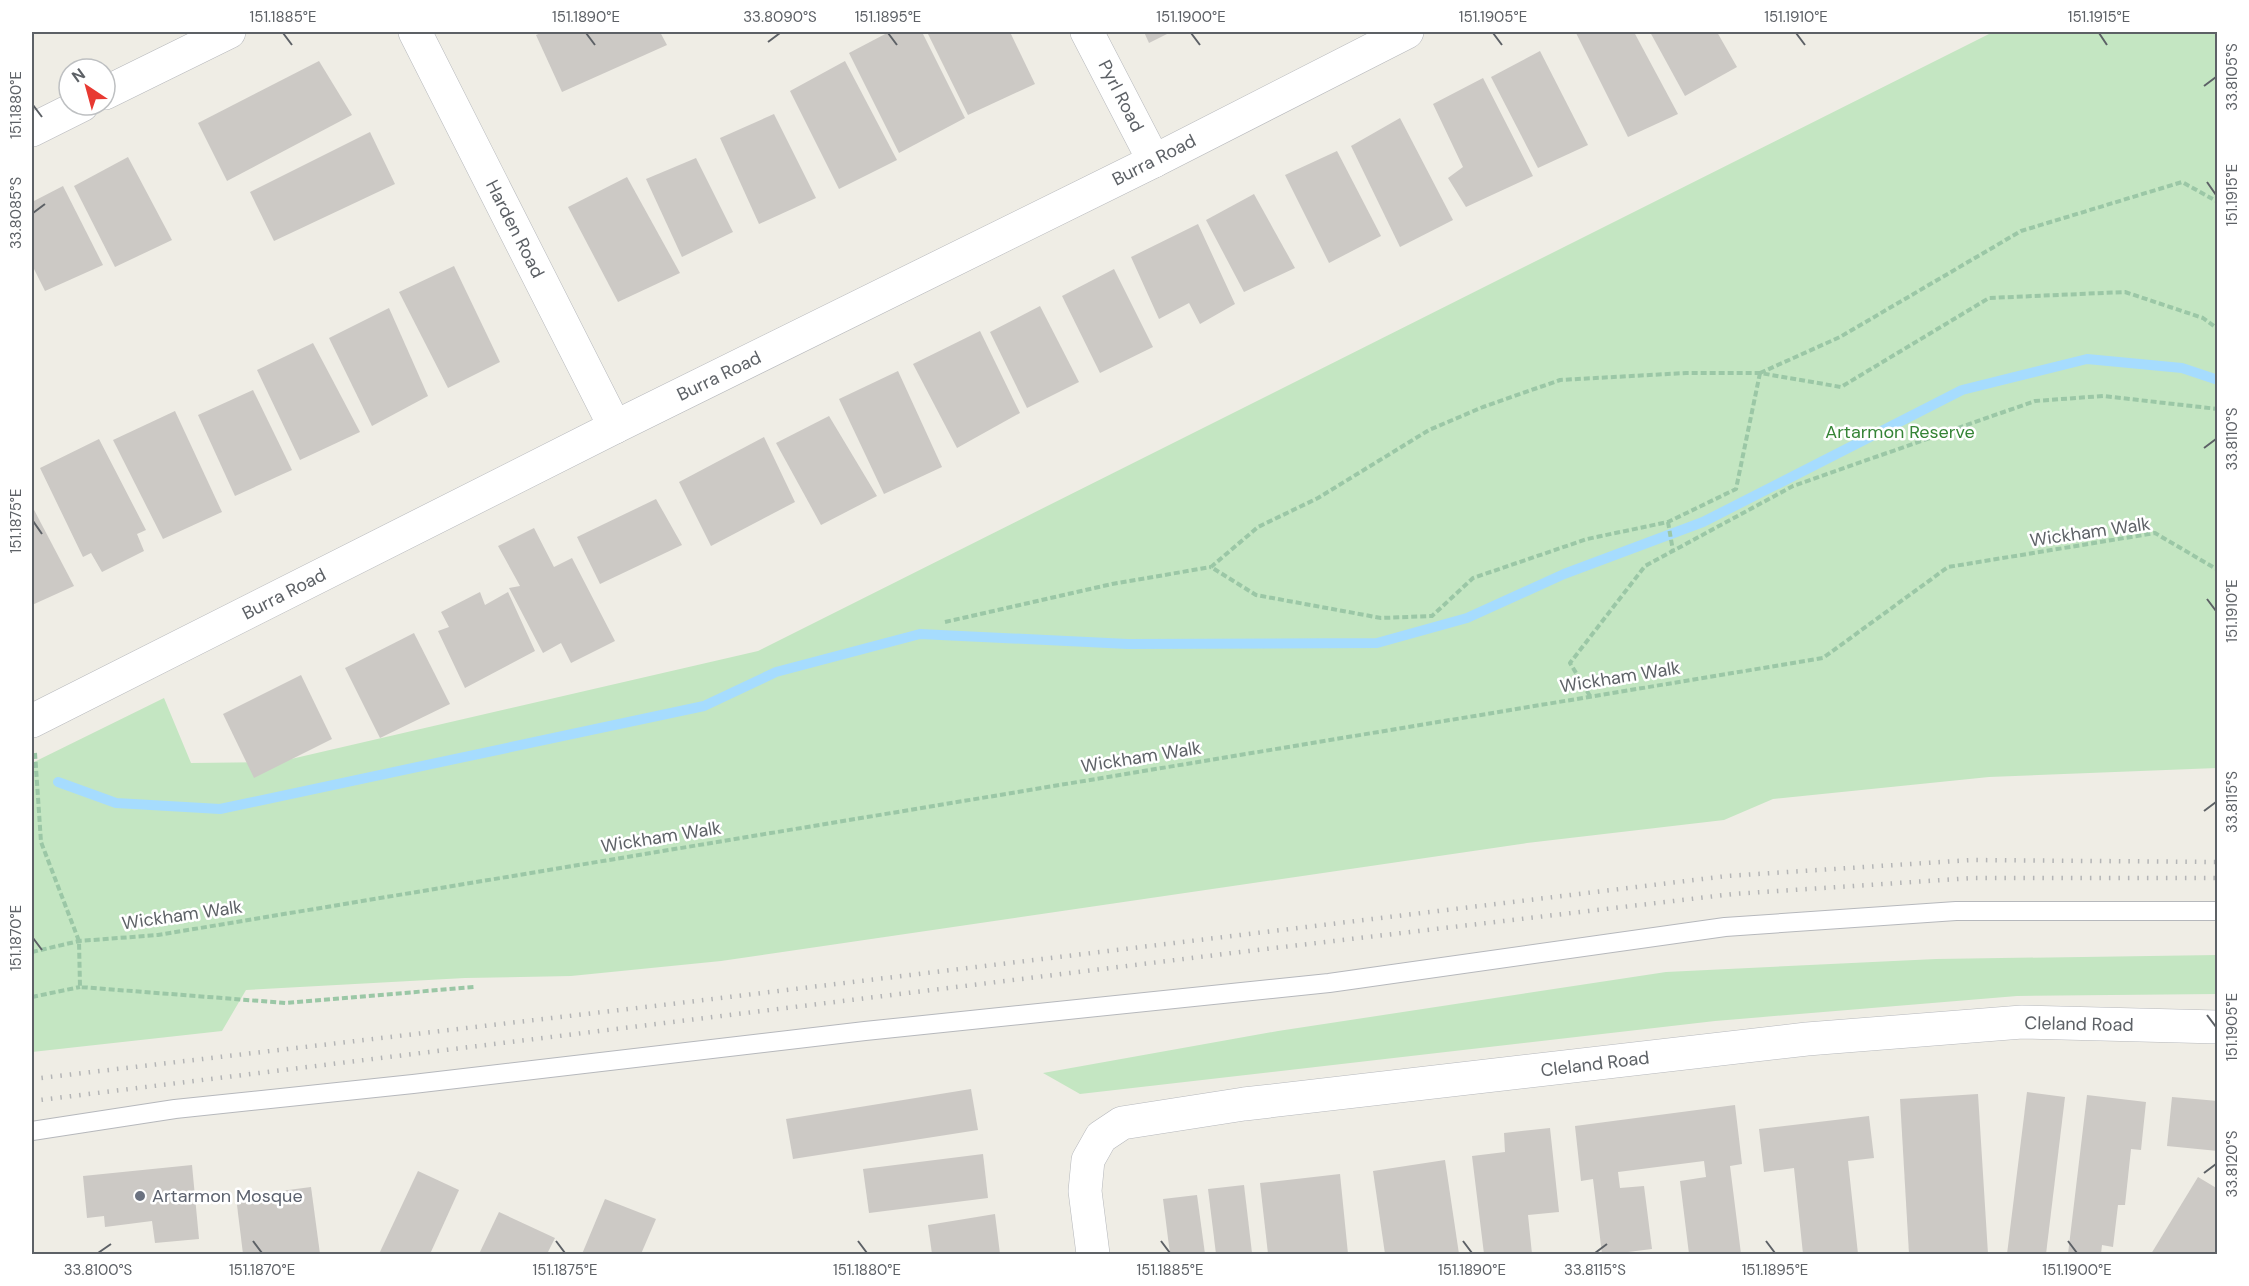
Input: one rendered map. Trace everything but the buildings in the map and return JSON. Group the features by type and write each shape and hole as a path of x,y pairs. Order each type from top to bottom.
{"street":[{"path":"117,87 229,32"},
{"name":"Harden Road","path":"415,32 615,427"},
{"name":"Pyrl Road","path":"1087,32 1154,160"},
{"name":"Burra Road","path":"33,735 615,427 1407,32"},
{"path":"32,130 58,117"},
{"name":"Cleland Road","path":"1093,1254 1085,1191 1088,1160 1101,1137 1122,1123 1244,1104 1819,1038 2022,1022 2217,1027"}],"lane":[{"path":"32,1131 175,1109 865,1031 1329,983 1725,927 1956,911 2217,911"}],"path":[{"path":"1760,373 1840,337 2021,231 2182,182 2217,202"},
{"path":"945,622 1112,584 1211,567 1258,527 1318,498 1429,430 1483,407 1560,380 1686,373 1760,373 1840,387 1989,298 2125,292 2203,318 2217,328"},
{"path":"1211,567 1256,595 1381,618 1432,616 1473,578 1587,538 1668,522 1736,489 1760,373"},
{"path":"1590,696 1570,663 1646,566 1793,486 2035,401 2103,396 2217,409"},
{"path":"1668,522 1673,551"},
{"name":"Wickham Walk","path":"32,952 79,940 158,935 1823,658 1948,567 2155,533 2217,570"},
{"path":"33,735 41,842 79,940 80,987"},
{"path":"32,764 36,760"},
{"path":"32,997 80,987 286,1003 474,987"}],"green space":[{"name":"Artarmon Reserve","path":"1993,32 2217,32 2217,768 1989,777 1773,799 1724,820 1527,843 721,961 571,976 465,978 246,990 222,1031 32,1052 32,763 164,698 191,763 278,762 758,651"},
{"path":"2217,955 2217,994 2017,996 1715,1021 1080,1094 1043,1073 1278,1031 1666,972 1936,959"}],"waterway":[{"path":"58,782 116,803 220,809 704,706 776,672 920,634 1128,644 1377,643 1467,618 1564,574 1703,522 1962,390 2087,359 2182,368 2218,380"}],"railway":[{"path":"32,1079 1727,876 1971,860 2218,862"},
{"path":"32,1101 1232,953 1733,894 1973,878 2218,878"}],"place":[{"name":"Artarmon Mosque","path":"140,1196"}]}
